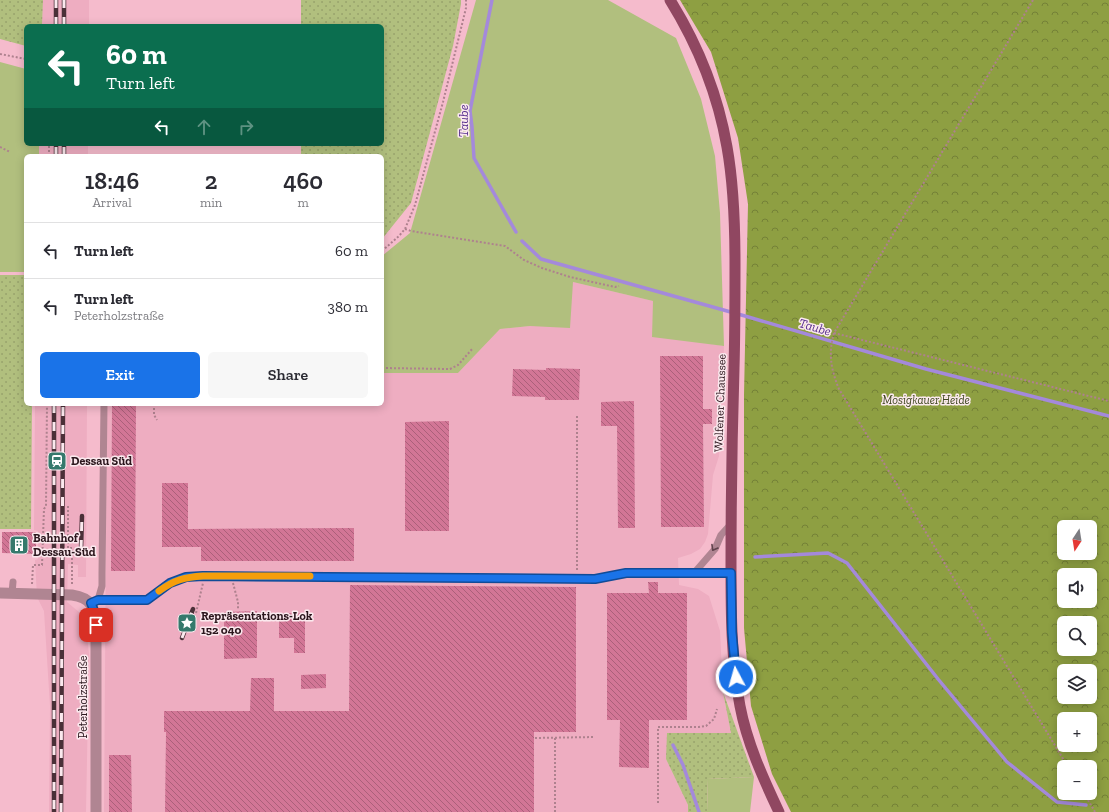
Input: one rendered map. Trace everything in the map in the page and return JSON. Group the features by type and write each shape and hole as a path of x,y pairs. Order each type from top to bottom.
{"main road":[{"name":"Wolfener Chaussee","path":"670,0 683,22 699,55 713,90 728,147 733,190 735,296 731,460 731,573 733,648 740,708 765,782 779,812"}],"street":[{"path":"0,593 12,588 32,593 72,595 94,601"},
{"name":"Peterholzstraße","path":"94,601 96,625 96,812"}],"lane":[{"path":"104,406 102,586 94,601 147,600 170,583 186,577 203,576 595,579 626,573 731,573"},
{"path":"695,572 715,549 721,535 731,524"}],"path":[{"path":"384,249 405,229 415,205 443,102 466,8 466,0"},
{"path":"1033,0 834,333 830,356 833,374 839,389 1064,760"},
{"path":"0,54 24,59"},
{"path":"0,147 10,152"},
{"path":"405,229 505,246 524,260 542,268 570,277 607,286 619,286"},
{"path":"834,333 1109,401"},
{"path":"384,368 450,369 458,365 473,348"},
{"path":"32,593 33,565 42,565 44,509 46,506 47,406"},
{"path":"154,406 154,414 157,420"},
{"path":"577,416 577,578"},
{"path":"68,506 68,548 72,548 72,595"},
{"path":"196,613 200,602 203,576"},
{"path":"233,576 233,587 238,602 238,610"},
{"path":"658,803 658,727 706,726 714,719 717,709"},
{"path":"535,738 595,737"},
{"path":"555,738 555,812"},
{"path":"1088,800 1095,812"}],"shaded area":[{"path":"43,0 89,0 89,24 42,24"},
{"path":"39,146 88,146 88,154 39,154"},
{"path":"573,282 653,301 705,343 724,346 719,456 713,475 708,534 700,549 691,554 678,558 679,585 698,589 709,596 720,631 723,692 731,733 666,759 688,805 688,812 104,812 107,406 384,406 384,373 458,373 500,329 530,326"},
{"path":"35,406 87,406 86,577 78,577 78,565 68,564 67,602 85,617 89,654 86,812 49,812 50,706 44,611 37,597 35,560 38,559 38,531 34,530"}],"green space":[{"path":"0,0 43,0 42,24 24,24 24,45 0,39"},
{"path":"301,0 461,0 453,46 411,203 384,237 384,154 301,154 301,146 384,146 384,24 301,24"},
{"path":"476,0 608,0 676,38 701,99 715,156 720,213 724,346 652,337 653,301 573,282 570,328 530,326 500,329 458,373 384,373 384,254 410,233"},
{"name":"Mosigkauer Heide","path":"680,0 1109,0 1109,812 791,812 772,774 751,706 744,628 744,395 748,204 738,138 711,52"},
{"path":"0,62 24,68 24,146 39,146 39,154 24,154 24,272 0,272"},
{"path":"0,275 24,275 24,406 32,406 31,529 0,529"},
{"path":"723,692 754,777 707,779 708,812 688,812 688,805 666,759 667,733 731,733"},
{"path":"754,777 750,812 708,812 707,779"}],"building":[{"path":"660,356 703,356 703,409 712,409 712,424 703,424 704,527 661,527"},
{"path":"546,368 580,369 579,400 545,400 545,397 512,396 513,369 546,370"},
{"path":"634,401 635,528 618,528 617,426 601,426 601,402"},
{"path":"112,406 136,406 135,571 111,571"},
{"path":"449,421 449,531 405,531 405,422"},
{"path":"162,483 188,483 188,529 354,528 354,561 201,561 201,547 162,547"},
{"name":"Bahnhof Dessau-Süd","path":"2,532 36,532 36,554 2,553"},
{"path":"648,582 658,582 658,593 687,593 687,720 649,720 649,768 619,767 620,720 607,720 607,593 649,593"},
{"path":"350,585 576,587 576,732 534,732 534,812 165,812 166,732 164,732 164,711 250,711 251,678 274,678 274,711 349,711"},
{"path":"257,611 257,658 224,659 224,612"},
{"path":"279,613 305,613 305,653 294,653 294,638 279,638"},
{"path":"326,674 326,688 301,689 301,675"},
{"path":"109,755 131,755 132,812 109,812"}],"waterway":[{"name":"Taube","path":"492,0 470,111 474,158 516,232"},
{"name":"Taube","path":"522,241 541,259 745,316 926,369 1109,416"},
{"path":"755,557 828,553 847,563 938,679 1007,762 1057,802 1086,805"},
{"path":"673,745 683,765 699,812"}],"railway":[{"path":"56,0 56,24"},
{"path":"64,0 64,24"},
{"path":"56,146 56,154"},
{"path":"64,146 64,154"},
{"path":"54,406 54,812"},
{"path":"61,812 63,406"},
{"path":"81,549 82,516"},
{"path":"182,638 193,609"}],"slow traffic":[{"path":"159,591 170,583 186,577 310,576"}],"place":[{"name":"Dessau Süd","path":"57,461"},
{"name":"Bahnhof Dessau-Süd","path":"19,545"},
{"name":"Repräsentations-Lok 152 040","path":"187,623"}],"route":[{"path":"96,625 95,613 91,603 98,600 147,600 170,583 186,577 595,579 626,573 731,573 732,632 736,677"}]}
